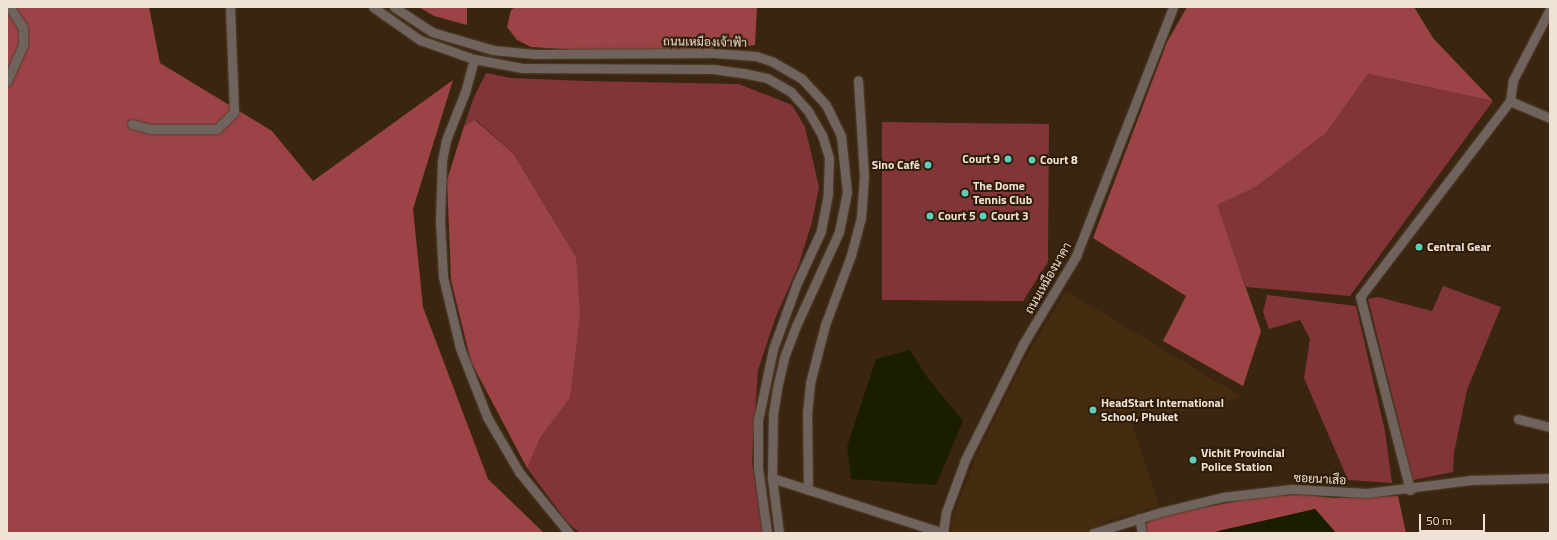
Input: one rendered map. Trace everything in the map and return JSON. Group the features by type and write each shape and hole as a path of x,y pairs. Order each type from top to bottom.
{"street":[{"path":"7,81 23,45 22,28 10,7"},
{"path":"132,124 151,129 217,129 234,112 230,7"},
{"path":"373,7 420,40 474,59 522,68 713,69 767,78 791,92 808,112 818,129 829,158 828,194 821,231 797,283 773,349 758,420 758,468 767,533"},
{"name":"ถนนเหมืองเจ้าฟ้า","path":"394,7 432,32 494,50 534,54 714,53 756,56 773,62 802,80 826,105 841,136 845,159 847,192 839,232 805,307 783,364 773,413 772,478 779,533"},
{"name":"ถนนเหมืองนาคา","path":"943,533 946,512 965,460 1023,344 1076,256 1174,7"},
{"path":"1410,490 1360,296 1510,101 1513,80 1550,9"},
{"path":"713,69 714,53"},
{"path":"474,59 465,92 446,140 442,161 440,240 443,278 460,348 486,417 519,472 569,533"},
{"path":"808,490 807,413 810,383 825,325 851,255 861,217 864,176 858,80"},
{"path":"1510,101 1550,118"},
{"path":"1518,419 1550,427"},
{"path":"772,478 943,533"},
{"name":"ซอยนาเสือ","path":"1093,533 1139,518 1223,496 1292,488 1367,493 1410,490 1471,480 1550,478"},
{"path":"1139,518 1142,533"}],"shaded area":[{"path":"7,7 149,7 160,63 272,131 313,181 453,80 413,209 423,307 488,479 544,533 7,533"},
{"path":"419,7 467,7 467,25 434,16"},
{"path":"515,7 757,7 755,45 695,50 577,50 531,47 517,40 507,27 511,10"},
{"path":"1187,7 1414,7 1433,38 1493,101 1368,74 1326,133 1256,187 1217,205 1261,331 1243,386 1163,341 1186,296 1093,238 1167,42"},
{"path":"486,73 511,78 739,84 792,105 805,127 819,187 812,222 799,264 775,319 758,370 752,462 763,533 580,533 567,522 527,468 541,437 570,398 576,257 513,153 476,120 464,126 474,97"},
{"path":"1368,74 1493,101 1350,296 1246,287 1216,205 1256,187 1326,133"},
{"path":"475,120 513,153 576,257 580,313 570,398 541,437 527,468 471,362 451,280 447,180 464,126"},
{"name":"The Dome Tennis Club","path":"882,122 1049,124 1048,262 1023,301 882,300"},
{"path":"1443,286 1501,307 1467,390 1454,453 1453,472 1413,480 1368,299 1378,297 1432,311"},
{"name":"HeadStart International School, Phuket","path":"1066,291 1242,397 1132,423 1159,506 1110,520 1085,533 951,533 954,513 976,457 1022,364"},
{"path":"1267,295 1356,306 1385,431 1392,483 1348,480 1304,378 1310,339 1300,320 1269,329 1263,312"},
{"path":"910,350 926,376 963,421 936,485 851,479 847,447 876,359"},
{"path":"1306,495 1334,498 1398,496 1406,533 1336,533 1315,509 1214,533 1147,533 1146,524 1155,517 1263,496"},
{"path":"1315,509 1336,533 1214,533 1218,531"}],"place":[{"name":"Court 9","path":"1008,159"},
{"name":"Court 8","path":"1032,160"},
{"name":"Sino Café","path":"928,165"},
{"name":"The Dome Tennis Club","path":"965,193"},
{"name":"Court 5","path":"930,216"},
{"name":"Court 3","path":"983,216"},
{"name":"Central Gear","path":"1419,247"},
{"name":"HeadStart International School, Phuket","path":"1093,410"},
{"name":"Vichit Provincial Police Station","path":"1193,460"}]}
